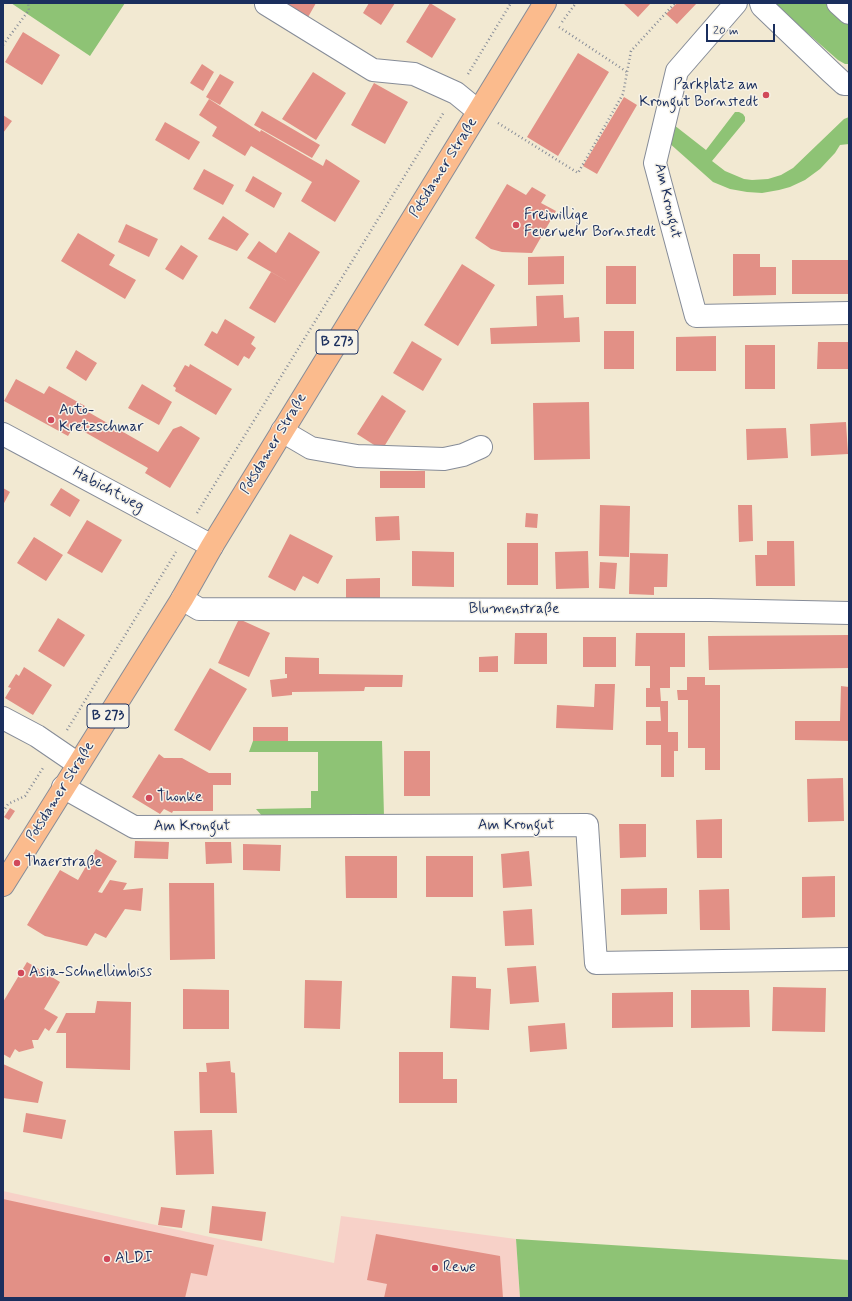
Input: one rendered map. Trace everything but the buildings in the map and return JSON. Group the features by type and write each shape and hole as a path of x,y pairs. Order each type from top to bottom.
{"main road":[{"name":"Potsdamer Straße","path":"3,885 182,599 212,546 282,431 545,3"}],"street":[{"name":"Am Krongut","path":"736,3 677,71 655,163 696,316 849,313"},
{"path":"761,3 762,6 844,84 849,84"},
{"path":"838,3 849,13"},
{"path":"266,4 373,70 414,74 456,93 478,111"},
{"path":"282,431 312,448 357,456 444,459 463,455 482,448"},
{"name":"Habichtweg","path":"3,434 212,546"},
{"name":"Blumenstraße","path":"182,599 199,609 710,610 849,613"},
{"path":"3,718 37,736 78,764"},
{"name":"Am Krongut","path":"63,788 134,826 587,825 596,963 849,959"}],"path":[{"path":"3,46 29,10 28,3"},
{"path":"3,812 8,804 25,796 55,749 186,536 185,532 511,3"},
{"path":"478,111 578,173 623,94 631,51 675,3"},
{"path":"559,27 627,72"}],"shaded area":[{"path":"3,1191 334,1263 341,1216 516,1239 520,1298 3,1298"}],"green space":[{"path":"11,3 125,3 90,56"},
{"path":"773,3 826,3 849,24 849,64 845,64 838,60"},
{"path":"735,112 743,114 745,121 712,161 725,171 744,179 768,179 781,175 793,168 844,119 849,117 849,144 840,145 835,153 820,169 805,180 790,187 762,193 730,189 713,182 668,142 674,125 706,150"},
{"path":"253,741 382,741 384,816 263,817 256,809 311,808 311,791 318,791 318,752 249,752"},
{"path":"516,1239 849,1260 849,1298 520,1298"}],"place":[{"name":"Parkplatz am Krongut Bornstedt","path":"766,95"},
{"name":"Freiwillige Feuerwehr Bornstedt","path":"516,225"},
{"name":"Auto- Kretzschmar","path":"51,420"},
{"name":"Thonke","path":"149,798"},
{"name":"Thaerstraße","path":"17,863"},
{"name":"Asia-Schnellimbiss","path":"21,973"},
{"name":"ALDI","path":"107,1259"},
{"name":"Rewe","path":"435,1268"}]}
